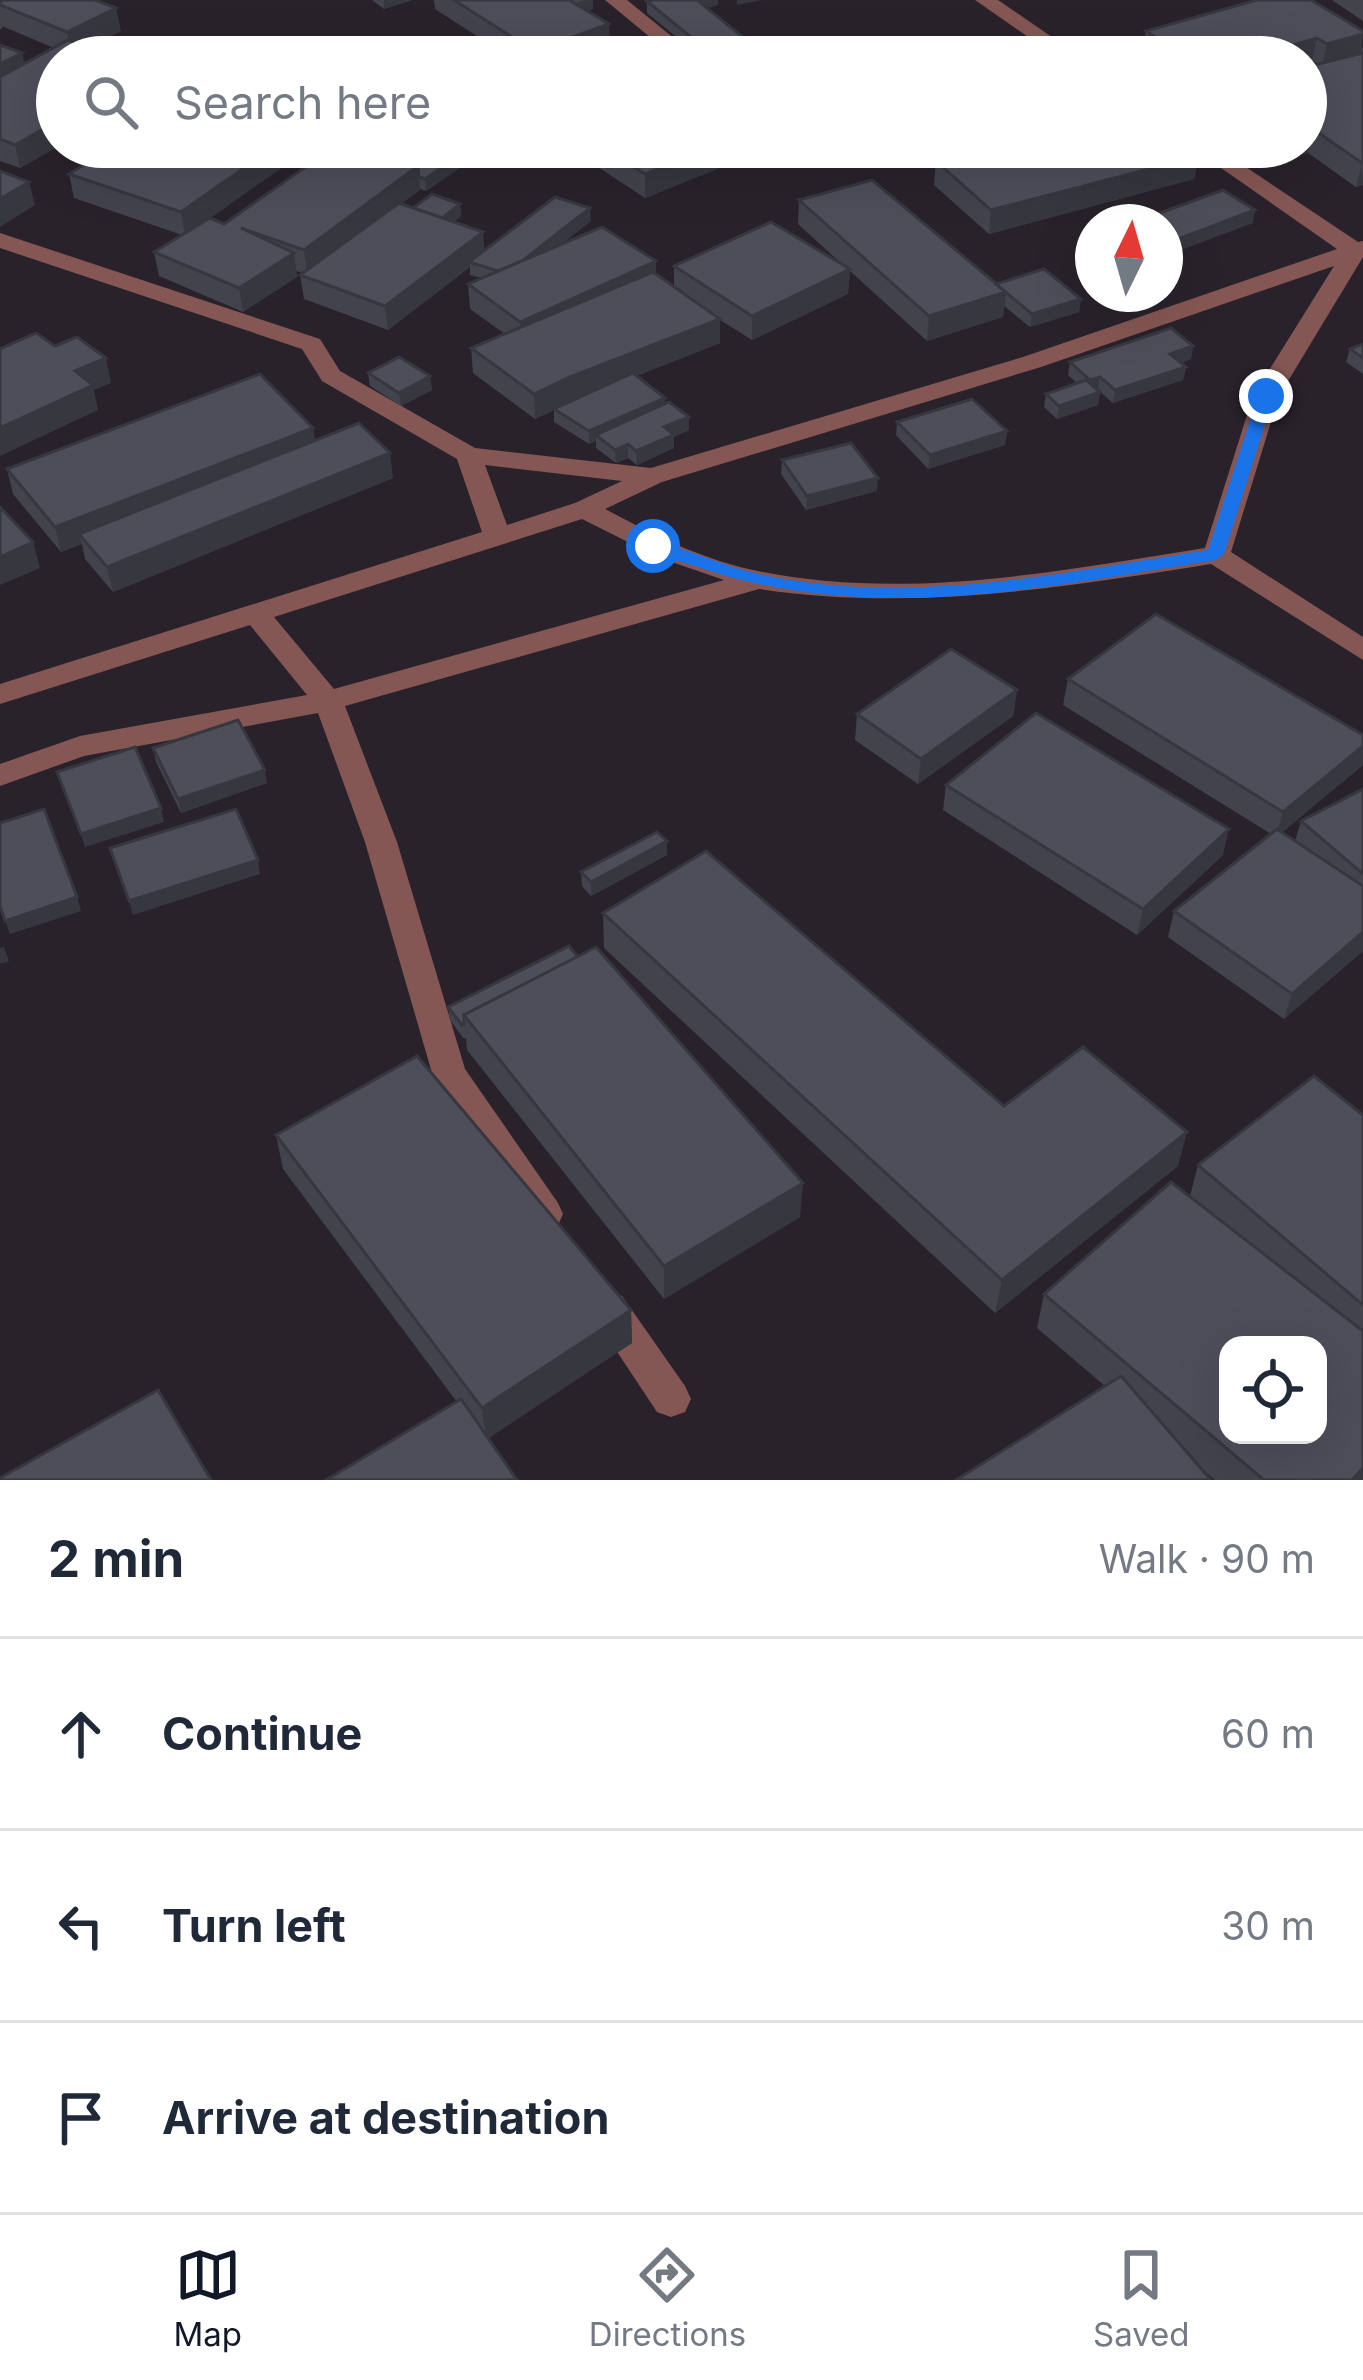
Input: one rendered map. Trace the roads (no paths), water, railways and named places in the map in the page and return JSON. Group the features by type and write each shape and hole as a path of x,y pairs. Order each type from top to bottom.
{"street":[{"path":"615,0 660,36"},
{"path":"985,0 1039,36"},
{"path":"1234,168 1359,250"},
{"path":"0,240 311,344 331,376 470,454 653,476"},
{"path":"0,694 584,508 653,476 1032,362 1359,250"},
{"path":"1216,554 1266,396 1359,250"},
{"path":"470,454 496,533"},
{"path":"584,508 653,546 757,580 868,592 976,592 1216,554 1363,650"},
{"path":"0,775 80,746 328,701 757,580"},
{"path":"254,611 328,701 381,842 449,1073 566,1246"},
{"path":"592,1284 670,1399"}]}
